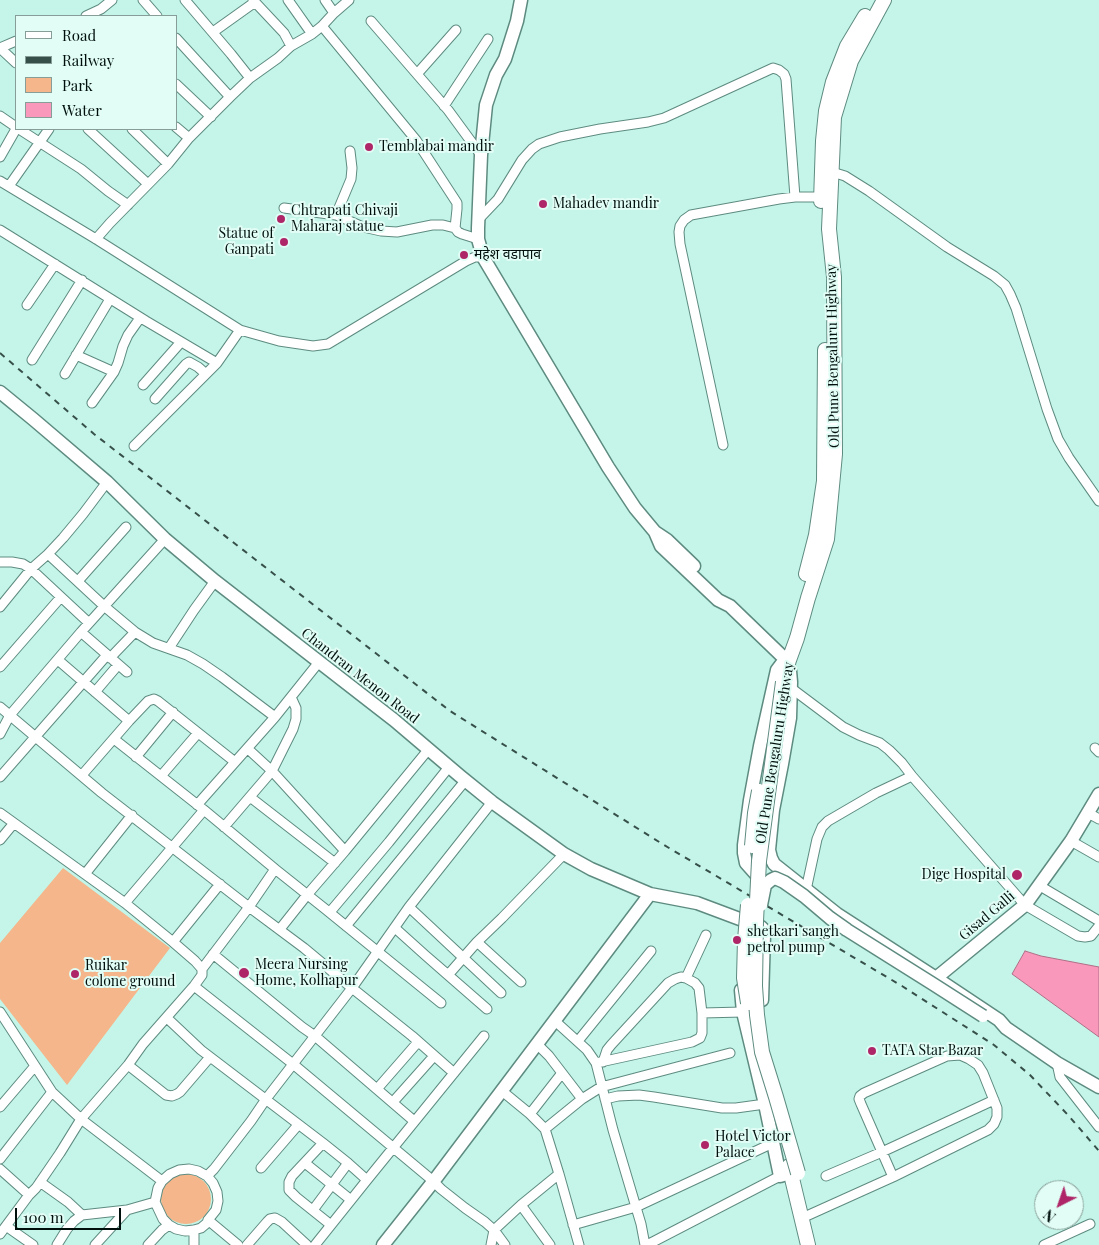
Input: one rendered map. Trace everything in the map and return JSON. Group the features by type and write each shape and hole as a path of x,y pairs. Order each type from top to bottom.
{"main road":[{"name":"Old Pune Bengaluru Highway","path":"789,1172 776,1097 762,1052 756,1015 756,921 759,861 786,661 816,535 824,481 826,274 821,197 826,111 847,46 874,0"},
{"name":"Old Pune Bengaluru Highway","path":"786,661 797,638 827,539 835,454 834,277 829,229 834,117 851,61 884,0"},
{"name":"Old Pune Bengaluru Highway","path":"784,684 757,804 752,839 744,978 756,1051 789,1172 806,1217 816,1232 817,1245"},
{"name":"Old Pune Bengaluru Highway","path":"806,1217 808,1245"}],"street":[{"path":"88,15 112,0"},
{"path":"142,0 156,15"},
{"path":"185,0 250,78"},
{"path":"288,0 312,34"},
{"path":"325,0 334,13"},
{"path":"96,239 168,164 189,138 250,78 291,46 312,34 349,0"},
{"path":"521,0 517,21 505,59 496,75 486,105 481,155 478,229 483,257 608,467 635,508 655,532 667,540 724,594 730,606 786,661 777,670 750,800 744,853 746,864 762,881 774,885 803,887"},
{"path":"213,32 254,1 284,34 291,46"},
{"path":"100,9 107,15"},
{"path":"371,21 444,106 481,155"},
{"path":"322,26 420,148 456,204 455,228"},
{"path":"417,74 456,30"},
{"path":"444,106 488,39"},
{"path":"178,40 230,97"},
{"path":"15,41 0,48 15,63"},
{"path":"284,208 336,215 363,227 381,230 397,232 432,225 443,225 455,228 462,234 478,229 522,160 539,144 600,128 664,118 773,68 784,74 786,79 795,197"},
{"path":"178,86 211,116"},
{"path":"0,116 15,127"},
{"path":"178,129 189,138"},
{"path":"0,157 16,130"},
{"path":"20,130 81,169 128,205"},
{"path":"9,186 48,130"},
{"path":"89,130 148,184"},
{"path":"133,130 168,164"},
{"path":"336,215 350,179 352,168 350,150"},
{"path":"832,172 845,176 869,191 947,247 1005,285 1016,308 1058,439 1099,501"},
{"path":"0,181 240,330 279,341 313,346 328,344 466,261 475,257 483,257"},
{"path":"723,445 680,244 680,226 691,215 795,197 821,197"},
{"path":"0,230 140,318 217,363"},
{"path":"27,305 55,264"},
{"path":"32,360 82,280"},
{"path":"65,374 110,299"},
{"path":"92,403 114,372 123,346 140,318"},
{"path":"134,446 217,363 240,330"},
{"path":"143,385 181,342"},
{"path":"76,355 114,372"},
{"path":"155,399 189,362 206,374"},
{"name":"Chandran Menon Road","path":"0,392 107,482 165,539 215,581 394,720 465,781 564,854 591,869 650,894 697,903 761,927 764,932 761,997 768,1047 799,1166 789,1172"},
{"path":"0,607 83,514 107,482"},
{"path":"78,581 126,527"},
{"path":"0,734 10,715 81,632 165,539"},
{"path":"48,554 135,632 153,643 187,655 203,664 275,717"},
{"path":"0,562 23,564 32,570 90,623"},
{"path":"169,648 215,581"},
{"path":"0,667 61,597"},
{"path":"81,632 127,672"},
{"path":"0,777 84,682 135,632"},
{"path":"58,660 129,721"},
{"path":"125,903 172,847 235,762 275,717 319,662"},
{"path":"95,692 118,665"},
{"path":"784,684 843,727 880,743 889,750 1026,905 1078,936 1090,936 1099,926"},
{"path":"784,684 790,718 773,810 769,850 770,858 774,864 837,914 936,978 1057,1062 1099,1087"},
{"path":"224,827 272,771 295,724 296,708 291,697"},
{"path":"82,776 129,721 151,699 158,701 235,762"},
{"path":"0,707 82,776 333,971 454,1073"},
{"path":"136,757 172,712"},
{"path":"161,776 198,733"},
{"path":"114,739 441,1003"},
{"path":"248,749 272,771 345,851"},
{"path":"280,930 428,750"},
{"path":"330,912 449,767"},
{"path":"803,887 822,827 828,821 876,793 912,776"},
{"path":"346,926 465,781"},
{"name":"Gisad Galli","path":"936,978 1026,905 1071,840 1094,816 1099,794"},
{"path":"250,797 335,863"},
{"path":"207,1176 214,1170 352,988 409,908 492,802"},
{"path":"0,813 125,903 196,960 202,969 202,975 194,986 81,1119 36,1188 0,1234"},
{"path":"85,874 132,815"},
{"path":"0,840 14,823"},
{"path":"1071,840 1099,857"},
{"path":"448,974 564,854"},
{"path":"202,969 275,869"},
{"path":"756,921 760,912 765,885 775,878 804,896 830,918 848,930 995,1025 1006,1028"},
{"path":"173,942 220,884"},
{"path":"1040,886 1099,921"},
{"path":"383,1245 433,1182 650,894"},
{"path":"409,908 501,993"},
{"path":"599,1063 700,1038 702,1034 702,1013 699,988 695,983 680,977 668,983 611,1045 599,1063 601,1087 646,1245 789,1172 773,1143 742,1012 740,920"},
{"path":"395,928 487,1009"},
{"path":"686,978 706,936"},
{"path":"477,942 521,982"},
{"path":"578,1041 651,950"},
{"path":"212,954 315,1036 414,1121"},
{"path":"194,986 293,1064 456,1201 485,1222 494,1230 505,1245"},
{"path":"0,1012 52,1092 81,1119 162,1181"},
{"path":"702,1013 742,1012"},
{"path":"167,1018 200,1050 323,1143 366,1180"},
{"path":"555,1021 599,1063"},
{"path":"316,1245 366,1180 484,1036"},
{"path":"377,1089 418,1042"},
{"path":"537,1044 549,1056 582,1099"},
{"path":"545,1129 582,1099 601,1087 730,1053"},
{"path":"806,1217 893,1177 988,1130 994,1124 997,1117 997,1108 984,1072 974,1062 960,1055 947,1056 860,1096 859,1100 893,1177"},
{"path":"393,1102 434,1056"},
{"path":"128,1065 166,1095 172,1096 180,1092 210,1057"},
{"path":"1057,1062 1060,1077 1099,1128"},
{"path":"0,1108 35,1066"},
{"path":"530,1114 562,1073"},
{"path":"502,1091 545,1129 560,1174 579,1245"},
{"path":"0,1159 52,1092"},
{"path":"605,1098 618,1096 654,1097 722,1108 765,1104"},
{"path":"826,1176 994,1100"},
{"path":"261,1168 298,1125"},
{"path":"323,1143 292,1176 289,1182 289,1190 331,1225"},
{"path":"574,1225 636,1207 773,1143"},
{"path":"305,1163 351,1200"},
{"path":"312,1210 348,1163"},
{"path":"189,1169 207,1176 217,1192 218,1201 216,1210 207,1223 201,1228 185,1231 169,1225 163,1219 155,1202 158,1188 162,1181 170,1174 179,1170 189,1169"},
{"path":"0,1170 29,1195"},
{"path":"490,1245 494,1230 521,1205 560,1174"},
{"path":"40,1182 68,1202 82,1215"},
{"path":"57,1245 67,1229 82,1215 127,1210 155,1202"},
{"path":"521,1205 550,1245"},
{"path":"95,1245 127,1210"},
{"path":"247,1245 270,1219 275,1218 307,1245"},
{"path":"208,1220 238,1245"},
{"path":"1044,1245 1063,1241 1090,1224"},
{"path":"148,1245 169,1225"},
{"path":"6,1226 33,1245"},
{"path":"194,1230 194,1245"}],"green space":[{"name":"Ruikar colone ground","path":"63,868 170,948 67,1085 0,999 0,943"},
{"path":"186,1174 196,1176 204,1181 209,1189 211,1199 209,1209 204,1217 196,1222 186,1224 176,1222 168,1217 163,1209 161,1199 163,1189 168,1181 176,1176"}],"water":[{"path":"1025,951 1041,956 1099,967 1099,1037 1012,974"}],"railway":[{"path":"0,353 94,434 450,711 664,845 902,986 994,1045 1030,1075 1099,1151"}],"place":[{"name":"Temblabai mandir","path":"369,147"},
{"name":"Mahadev mandir","path":"543,204"},
{"name":"Chtrapati Chivaji Maharaj statue","path":"281,219"},
{"name":"Statue of Ganpati","path":"284,242"},
{"name":"महेश वडापाव","path":"464,255"},
{"name":"Dige Hospital","path":"1017,875"},
{"name":"shetkari sangh petrol pump","path":"737,940"},
{"name":"Meera Nursing Home, Kolhapur","path":"244,973"},
{"name":"Ruikar colone ground","path":"75,974"},
{"name":"TATA Star Bazar","path":"872,1051"},
{"name":"Hotel Victor Palace","path":"705,1145"}]}
